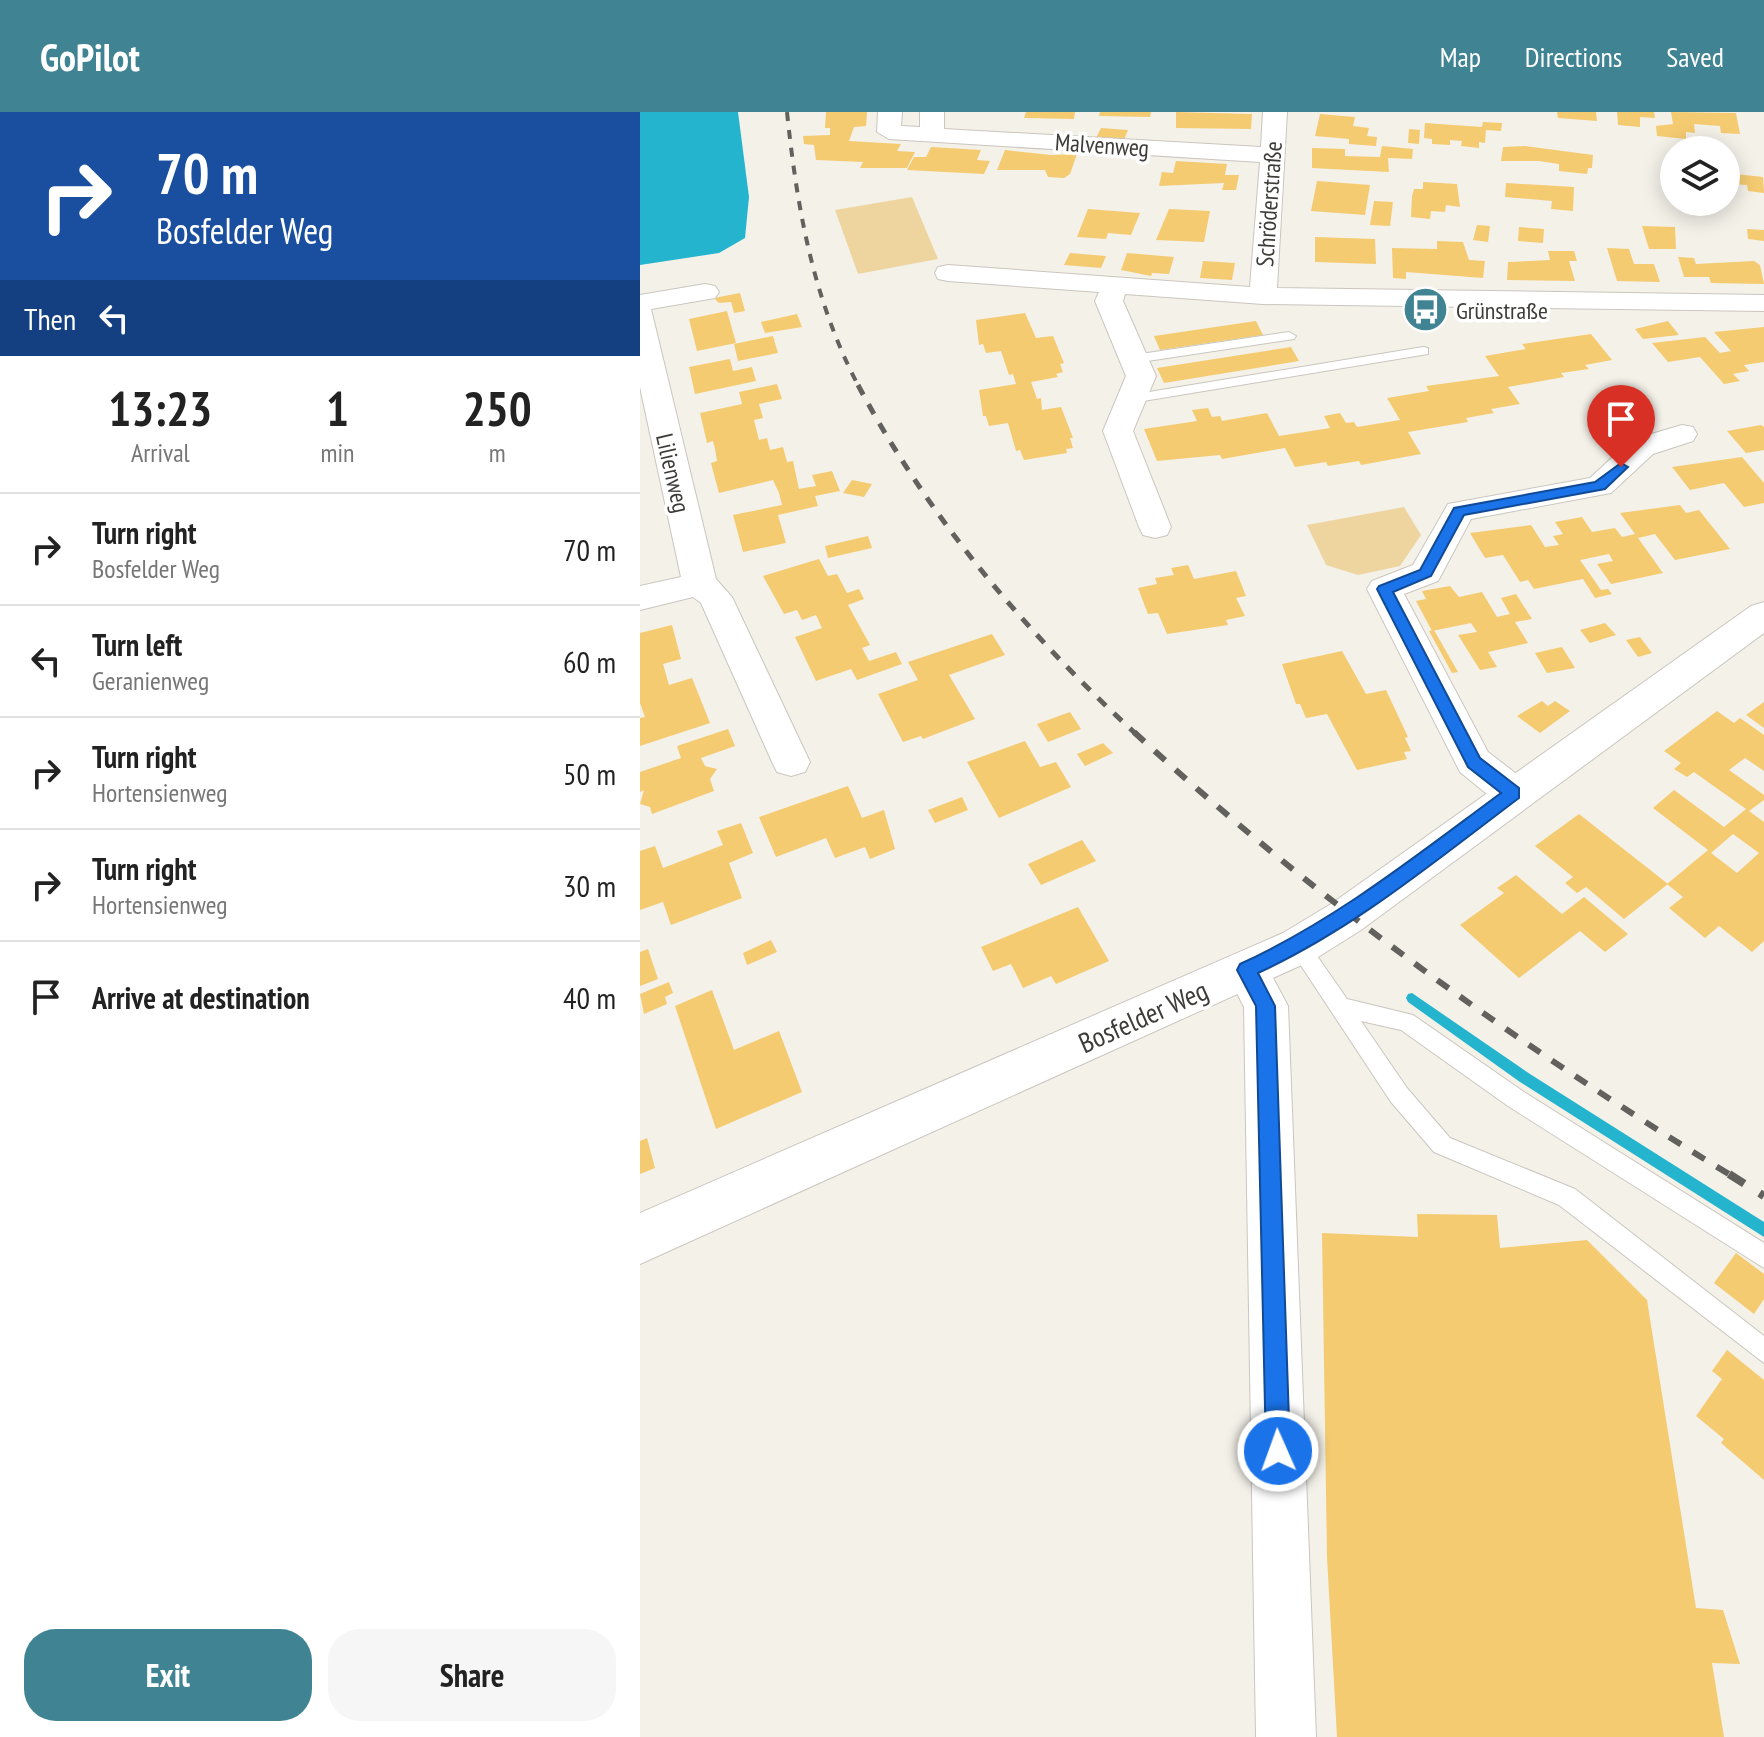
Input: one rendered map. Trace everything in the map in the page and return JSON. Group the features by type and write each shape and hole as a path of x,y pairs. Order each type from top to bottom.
{"street":[{"name":"Malvenweg","path":"890,112 889,132 932,123 1272,155"},
{"name":"Schröderstraße","path":"1263,296 1275,112"},
{"path":"948,273 1114,288 1263,296 1764,303"},
{"path":"1114,288 1109,301 1141,376 1118,431 1155,527"},
{"path":"640,303 705,292"},
{"name":"Lilienweg","path":"640,314 647,391 700,584 715,597 791,762"},
{"path":"1513,793 1474,762 1384,589 1426,573 1459,511 1600,486 1642,447 1682,434"},
{"path":"640,484 673,477"},
{"path":"640,598 700,584"},
{"name":"Bosfelder Weg","path":"640,1239 1299,946 1346,917 1513,793 1764,615"},
{"path":"1247,970 1266,1006 1286,1737"}],"lane":[{"path":"1134,359 1289,336"},
{"path":"1131,399 1423,351"},
{"path":"1299,946 1399,1095 1442,1145 1567,1197 1764,1351"},
{"path":"1340,1007 1406,1022 1516,1099 1764,1256"}],"shaded area":[{"path":"912,197 938,259 858,274 835,210"},
{"path":"1404,507 1421,535 1400,566 1358,575 1326,565 1307,525"}],"water":[{"path":"640,112 738,112 749,197 745,238 719,253 640,265"}],"building":[{"path":"826,112 867,112 866,126 854,127 849,141 901,144 897,151 915,152 907,168 860,168 863,162 816,160 814,145 804,144 803,136 830,135 830,128 825,128"},
{"path":"1026,112 1075,112 1074,119 1024,118"},
{"path":"1100,112 1151,112 1150,117 1099,116"},
{"path":"1176,112 1252,114 1251,129 1176,128"},
{"path":"1557,112 1596,112 1597,121 1558,118"},
{"path":"1617,112 1654,112 1655,118 1640,117 1640,127 1618,125"},
{"path":"1671,112 1736,113 1740,134 1721,133 1720,126 1694,124 1695,133 1686,132 1686,136 1657,136 1656,126 1673,124"},
{"path":"1320,114 1355,117 1353,126 1369,128 1367,136 1377,137 1376,146 1349,144 1349,139 1315,136"},
{"path":"1483,122 1502,123 1501,131 1486,130 1485,143 1479,142 1479,148 1461,146 1462,141 1450,140 1450,145 1432,144 1432,139 1424,138 1425,123 1482,127"},
{"path":"1101,128 1128,130 1124,140 1096,138"},
{"path":"1409,129 1420,130 1419,144 1408,143"},
{"path":"1382,146 1413,149 1412,159 1388,158 1389,172 1312,168 1312,148 1345,149 1345,156 1380,157"},
{"path":"1525,146 1593,155 1592,168 1588,168 1587,174 1559,171 1559,164 1501,161 1503,147"},
{"path":"931,147 981,150 977,160 990,161 984,174 907,170 914,157 926,157"},
{"path":"1005,150 1051,155 1077,154 1070,174 1064,178 1048,177 1045,170 997,170"},
{"path":"1176,161 1227,164 1225,175 1239,175 1236,190 1222,190 1224,183 1159,186 1162,172 1173,173"},
{"path":"1740,175 1763,177 1764,193 1748,191 1747,185 1740,185"},
{"path":"1317,181 1370,185 1365,215 1311,211"},
{"path":"1423,182 1457,184 1460,207 1446,205 1445,212 1431,211 1430,219 1411,217 1414,189 1423,189"},
{"path":"1506,183 1574,187 1573,211 1551,209 1552,201 1505,197"},
{"path":"1374,201 1393,202 1390,226 1370,225"},
{"path":"1088,209 1140,213 1131,235 1108,233 1106,239 1077,237"},
{"path":"1169,209 1210,211 1204,242 1156,240"},
{"path":"1477,225 1490,226 1488,242 1473,240"},
{"path":"1642,226 1675,227 1676,249 1649,249"},
{"path":"1519,227 1544,229 1543,243 1518,241"},
{"path":"1747,229 1764,230 1764,241 1748,239"},
{"path":"1315,237 1375,239 1376,264 1315,262"},
{"path":"1437,241 1463,242 1469,260 1485,261 1483,278 1406,272 1406,279 1393,278 1392,248 1437,249"},
{"path":"1607,248 1629,249 1634,264 1654,264 1660,282 1617,281"},
{"path":"1548,251 1574,251 1577,261 1569,261 1575,281 1507,280 1508,262 1550,260"},
{"path":"1070,253 1106,256 1101,268 1064,265"},
{"path":"1127,253 1174,257 1169,274 1152,273 1151,276 1121,270"},
{"path":"1678,257 1694,258 1696,264 1754,261 1760,265 1764,284 1711,283 1709,277 1684,277"},
{"path":"1203,261 1235,263 1232,280 1200,278"},
{"path":"740,293 745,311 734,313 731,302 719,303 714,298"},
{"path":"727,311 736,343 697,351 689,319"},
{"path":"1025,313 1036,338 1053,336 1064,363 1060,364 1063,372 1056,374 1058,377 1031,382 1037,399 1041,398 1042,410 1061,407 1073,438 1070,438 1073,448 1066,449 1067,453 1024,460 1020,450 1016,451 1008,423 989,426 986,416 983,416 979,390 1016,384 1013,374 1009,375 1001,351 986,353 983,344 979,345 976,320"},
{"path":"797,314 802,327 765,333 761,322"},
{"path":"1256,321 1263,335 1160,350 1154,336"},
{"path":"1668,321 1679,335 1643,339 1635,329"},
{"path":"1764,327 1764,362 1744,365 1749,371 1733,374 1740,381 1724,384 1700,357 1668,362 1652,343 1705,337 1720,353 1731,351 1714,332"},
{"path":"1591,334 1612,360 1585,365 1589,369 1561,373 1564,377 1508,387 1520,404 1491,409 1494,413 1466,418 1468,422 1408,432 1421,454 1361,465 1359,461 1328,466 1326,462 1295,467 1285,448 1222,459 1220,455 1157,461 1144,429 1197,421 1192,410 1208,408 1212,417 1220,416 1222,421 1267,413 1279,436 1330,428 1324,416 1340,413 1346,423 1354,422 1357,427 1400,420 1387,398 1429,391 1426,386 1499,376 1485,356 1526,349 1522,344"},
{"path":"773,336 778,353 738,361 734,344"},
{"path":"1291,347 1299,361 1164,383 1157,368"},
{"path":"730,359 733,371 752,367 756,381 695,394 689,367"},
{"path":"777,384 782,399 759,404 763,418 754,420 759,440 767,438 770,450 783,447 787,462 793,461 799,489 816,486 812,475 832,471 840,491 815,496 818,506 778,515 786,543 743,552 733,515 782,505 779,493 773,480 719,493 711,463 717,461 715,449 713,441 707,443 700,413 742,404 739,392"},
{"path":"1764,427 1764,450 1746,453 1727,431"},
{"path":"1742,457 1764,483 1764,503 1744,507 1724,483 1690,490 1672,467"},
{"path":"852,480 872,484 864,497 843,493"},
{"path":"1680,505 1686,513 1699,510 1730,549 1675,560 1655,534 1638,538 1663,573 1611,584 1597,564 1613,561 1609,554 1580,560 1601,590 1608,589 1612,594 1595,598 1583,579 1534,589 1528,580 1520,582 1503,555 1485,558 1470,533 1531,525 1545,547 1559,545 1553,536 1563,534 1555,522 1582,517 1592,532 1615,528 1622,537 1635,534 1620,513"},
{"path":"868,536 872,548 828,558 825,546"},
{"path":"819,559 828,576 837,574 847,593 859,589 864,599 848,605 870,645 862,648 869,661 896,652 902,664 857,680 851,669 816,681 795,637 822,628 816,615 802,620 797,610 784,614 763,576"},
{"path":"1188,565 1194,579 1236,571 1246,596 1236,598 1245,616 1226,620 1228,625 1167,634 1158,613 1148,614 1138,588 1157,584 1155,578 1174,575 1171,568"},
{"path":"1450,586 1459,597 1482,592 1497,617 1510,614 1501,598 1516,594 1532,619 1515,622 1528,643 1488,652 1497,667 1480,670 1458,635 1477,632 1471,623 1432,631 1416,601 1426,599 1422,591"},
{"path":"1605,623 1616,635 1590,643 1580,630"},
{"path":"672,625 681,659 663,664 669,685 692,678 710,723 640,746 640,718 645,717 640,703 640,633"},
{"path":"1434,630 1458,672 1452,673 1429,631"},
{"path":"992,634 1005,655 949,675 975,719 923,739 921,736 903,742 878,694 918,680 908,662"},
{"path":"1640,637 1652,653 1638,657 1626,640"},
{"path":"1562,647 1575,668 1547,673 1535,653"},
{"path":"1342,651 1366,694 1386,690 1408,737 1405,738 1411,751 1404,752 1407,759 1357,770 1327,714 1306,718 1300,704 1296,704 1282,664"},
{"path":"1542,701 1548,706 1555,701 1570,711 1540,733 1517,716"},
{"path":"1764,702 1764,728 1746,715"},
{"path":"1717,711 1734,723 1740,718 1764,735 1764,771 1745,758 1729,770 1764,795 1764,800 1749,811 1764,822 1764,941 1752,952 1719,926 1705,938 1669,908 1683,897 1667,884 1708,850 1653,808 1674,790 1724,827 1746,809 1694,772 1687,777 1674,769 1681,763 1664,751","holes":["1733,834 1759,853 1737,873 1711,853"]},
{"path":"1070,712 1081,729 1048,742 1037,724"},
{"path":"728,729 735,746 701,758 705,766 717,769 710,779 714,791 652,814 650,807 640,804 644,790 640,792 640,772 681,758 677,746"},
{"path":"1025,741 1040,767 1056,762 1071,787 999,818 967,762"},
{"path":"1103,743 1113,753 1085,766 1077,754"},
{"path":"848,786 862,818 884,810 895,849 870,859 865,847 835,858 826,838 776,857 759,817"},
{"path":"962,797 968,810 935,823 928,810"},
{"path":"1579,814 1668,884 1624,919 1586,887 1577,893 1565,883 1573,877 1535,846"},
{"path":"741,823 753,853 729,863 742,898 671,925 663,902 640,910 640,851 655,846 663,868 723,845 717,831"},
{"path":"1082,840 1096,861 1041,885 1028,864"},
{"path":"1516,875 1562,914 1584,897 1628,934 1605,952 1580,931 1519,978 1460,925 1504,893 1497,888"},
{"path":"1078,907 1109,961 1056,984 1051,976 1023,988 1011,964 993,971 981,947"},
{"path":"771,940 777,952 747,965 743,953"},
{"path":"648,949 658,979 640,986 640,952"},
{"path":"669,982 673,993 665,997 667,1004 644,1014 640,994"},
{"path":"712,990 734,1050 779,1031 802,1092 716,1129 675,1006"},
{"path":"647,1138 655,1168 640,1174 640,1141"},
{"path":"1417,1214 1497,1215 1500,1248 1587,1240 1647,1300 1696,1608 1723,1610 1740,1664 1712,1663 1724,1737 1337,1737 1327,1557 1322,1233 1418,1237"},
{"path":"1736,1253 1764,1274 1764,1299 1754,1314 1714,1283"},
{"path":"1727,1350 1764,1380 1764,1480 1721,1443 1724,1439 1696,1416 1722,1379 1712,1371"}],"waterway":[{"path":"1412,998 1525,1078 1764,1230"}],"railway":[{"path":"787,112 796,183 810,253 830,321 858,385"},
{"path":"858,385 916,481 982,571 1056,655 1136,734"},
{"path":"1134,732 1275,855 1422,969 1575,1076 1732,1176"},
{"path":"1729,1174 1764,1196"}],"place":[{"name":"Grünstraße","path":"1425,310"}],"route":[{"path":"1278,1451 1266,1006 1247,970 1299,946 1346,917 1513,793 1474,762 1384,589 1426,573 1459,511 1600,486 1621,467"}]}
